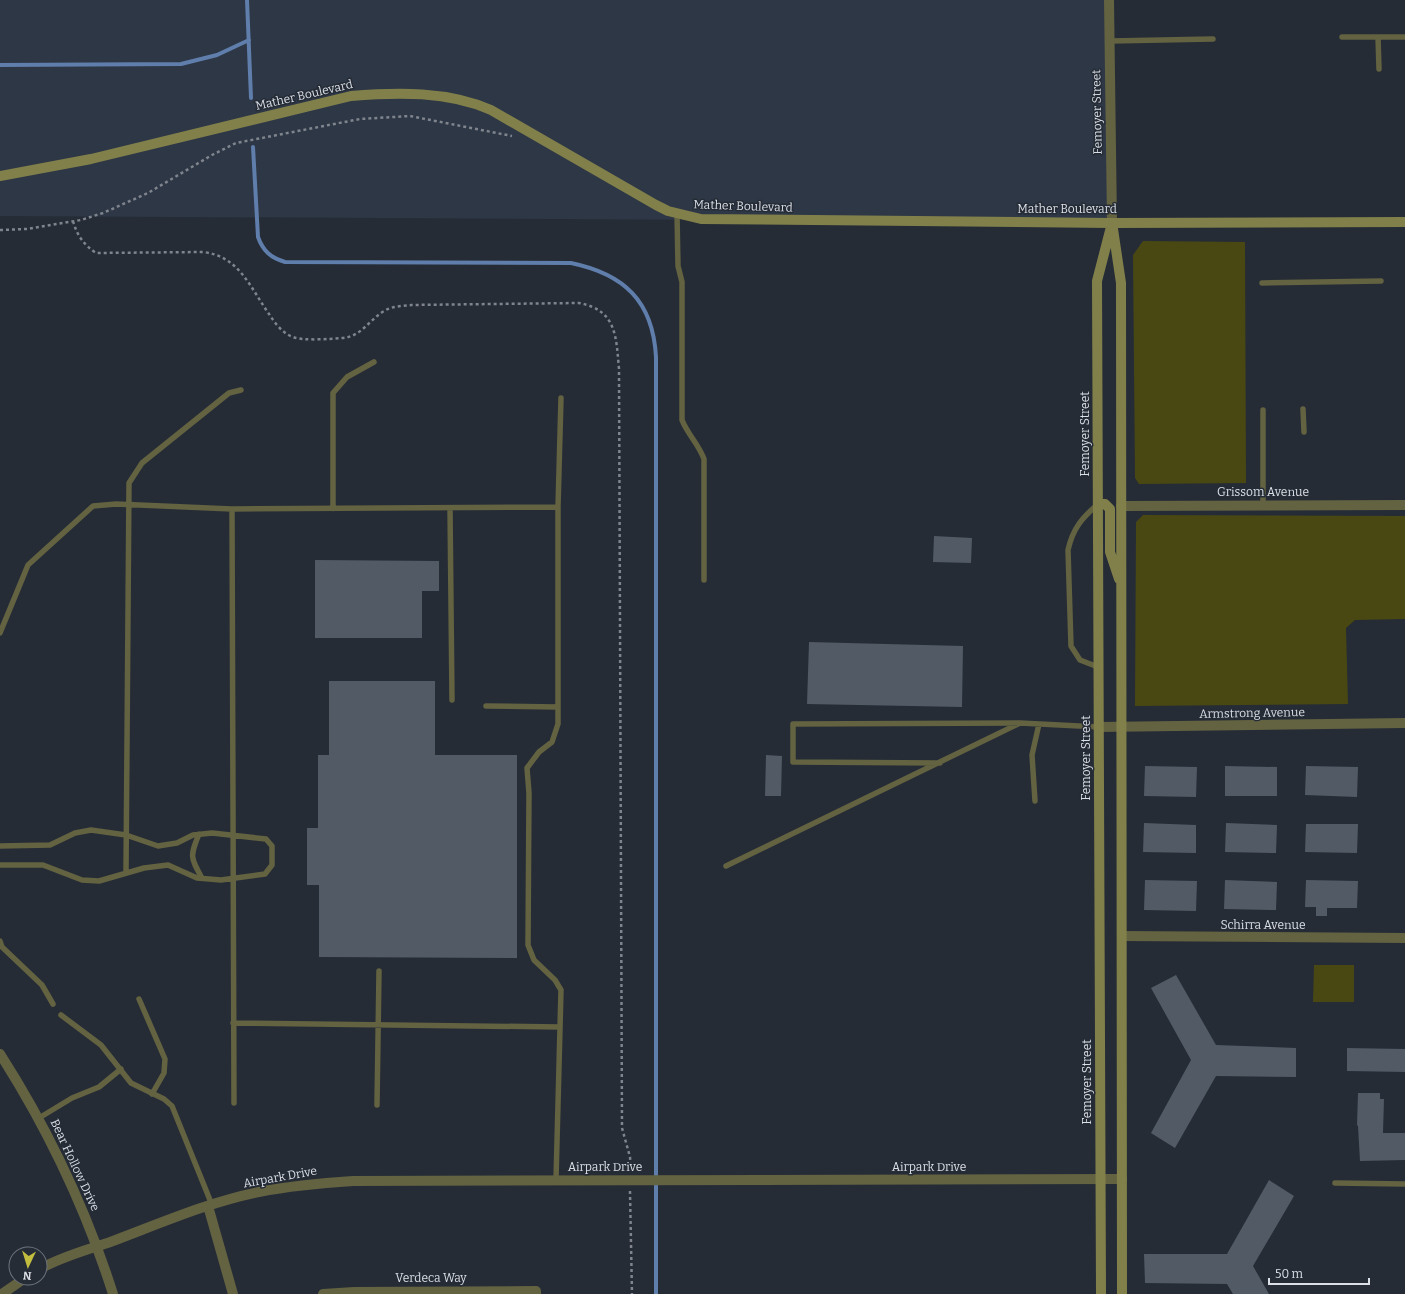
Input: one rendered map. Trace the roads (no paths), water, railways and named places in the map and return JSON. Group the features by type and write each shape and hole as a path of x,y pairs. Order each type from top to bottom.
{"street":[{"name":"Femoyer Street","path":"1109,0 1112,223 1121,283 1122,1294"},
{"name":"Mather Boulevard","path":"0,176 91,159 351,96 370,94 435,95 463,100 491,110 656,205 678,214 701,219 1112,223 1405,222"},
{"name":"Femoyer Street","path":"1102,1294 1100,1179 1097,281 1112,223"},
{"path":"1098,504 1105,504 1110,509 1110,552 1122,588"},
{"name":"Grissom Avenue","path":"1121,506 1405,505"},
{"name":"Armstrong Avenue","path":"1099,727 1121,728 1405,723"},
{"name":"Schirra Avenue","path":"1122,936 1214,938 1405,938"},
{"name":"Bear Hollow Drive","path":"0,1054 39,1118 68,1175 98,1247 113,1294"},
{"name":"Airpark Drive","path":"48,1264 56,1260 98,1247 210,1206 258,1192 305,1184 352,1181 1122,1179"},
{"path":"210,1206 234,1294"},
{"path":"2,1294 14,1286"},
{"name":"Verdeca Way","path":"323,1294 354,1292 536,1291 536,1294"}],"lane":[{"path":"1342,37 1405,37"},
{"path":"1378,37 1379,69"},
{"path":"1110,41 1213,39"},
{"path":"678,214 678,266 682,282 682,420 686,430 700,447 704,459 704,580"},
{"path":"1262,283 1381,281"},
{"path":"333,508 333,393 347,377 374,362"},
{"path":"126,873 129,483 142,464 229,393 241,390"},
{"path":"556,1180 561,990 555,980 534,960 528,945 529,793 527,768 539,752 552,742 558,724 558,507 561,398"},
{"path":"1303,409 1304,432"},
{"path":"1263,410 1263,506"},
{"path":"1098,504 1081,519 1071,538 1068,550 1071,646 1080,660 1098,667"},
{"path":"0,633 28,565 93,506 128,505 232,509 558,507"},
{"path":"450,508 452,700"},
{"path":"232,509 234,1103"},
{"path":"486,706 558,707"},
{"path":"940,763 793,762 793,724 1020,723 1099,727"},
{"path":"726,866 1020,723"},
{"path":"1035,801 1032,755 1039,724"},
{"path":"0,846 50,845 75,833 91,830 126,835 158,846 177,843 193,835 212,833 266,838 272,846 272,865 265,874 221,880 202,878 168,865 155,866 99,881 82,880 42,865 0,865"},
{"path":"199,834 193,850 192,861 202,878"},
{"path":"0,941 2,947 42,985 53,1004"},
{"path":"377,1105 379,972"},
{"path":"139,999 165,1060 164,1073 152,1094"},
{"path":"61,1015 102,1045 130,1083 172,1106 210,1206"},
{"path":"233,1023 560,1027"},
{"path":"39,1118 72,1098 99,1087 121,1069"},
{"path":"1335,1183 1405,1184"}],"waterway":[{"path":"247,0 251,98"},
{"path":"0,65 181,64 217,55 249,40"},
{"path":"253,147 258,237 265,250 280,260 285,262 571,263 606,274 620,283 632,293 642,306 649,320 654,337 656,357 656,1294"}]}
